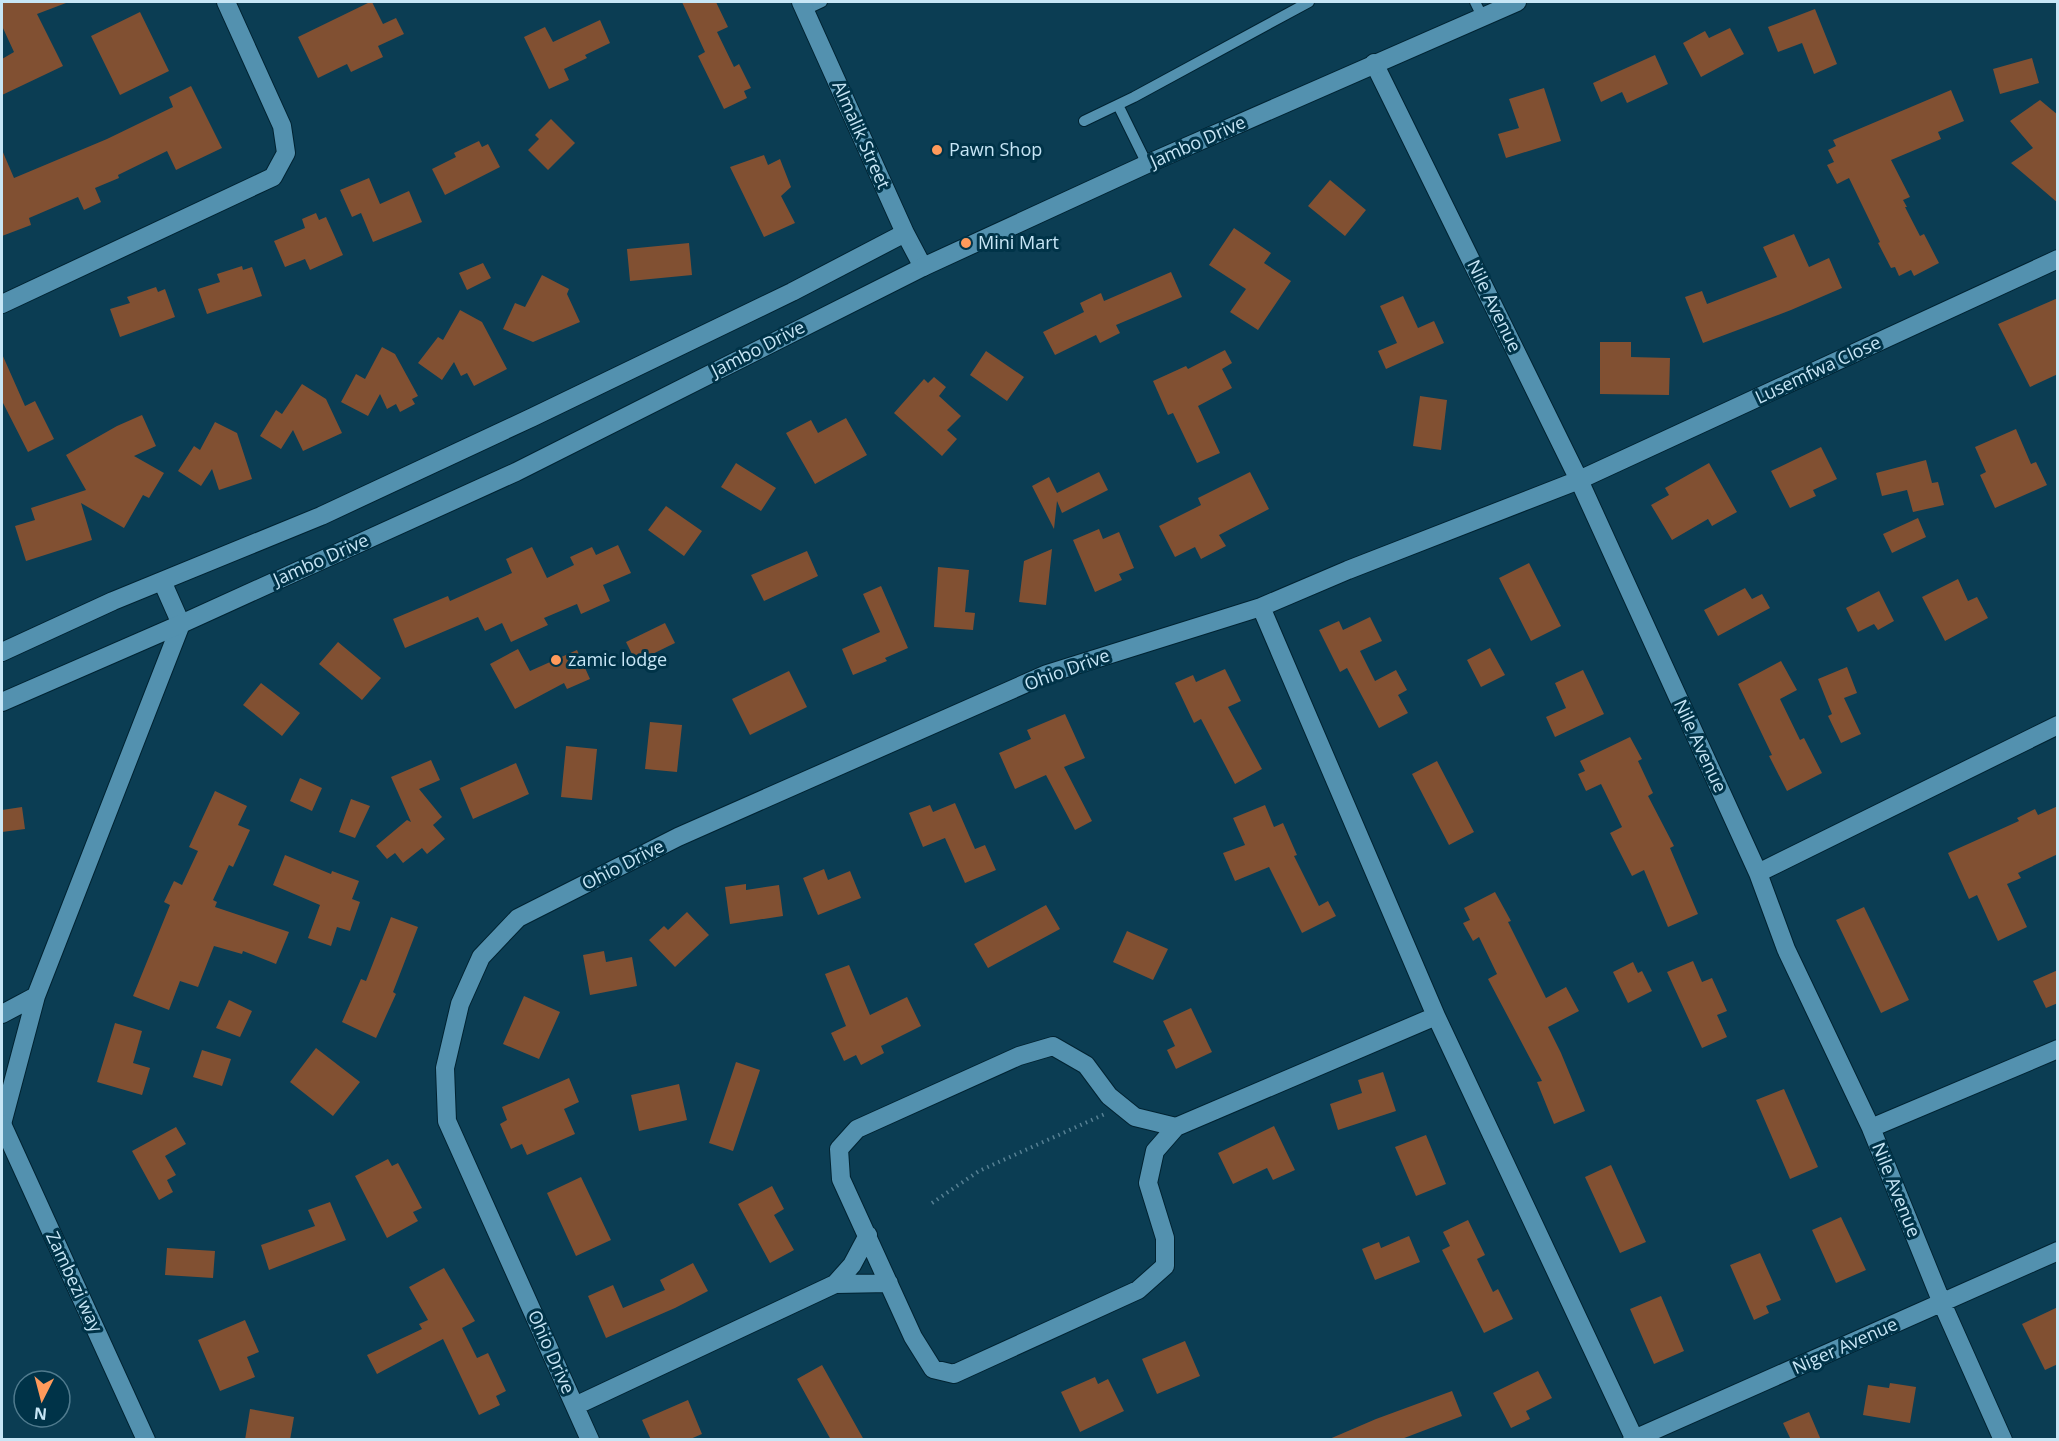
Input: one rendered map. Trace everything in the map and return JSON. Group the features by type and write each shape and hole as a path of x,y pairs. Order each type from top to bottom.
{"street":[{"path":"2,304 273,177 286,153 282,126 226,2"},
{"name":"Jambo Drive","path":"2,702 181,624 516,472 923,267 1374,63 1478,9 1517,2"},
{"name":"Almalik Street","path":"809,4 905,233 923,267"},
{"name":"Nile Avenue","path":"1374,63 1579,480 1758,873 1786,949 1871,1128 1942,1303 2003,1440"},
{"name":"Jambo Drive","path":"2,652 162,581 321,516 792,292 905,233"},
{"name":"Lusemfwa Close","path":"1261,607 1348,570 1579,480 2058,260"},
{"path":"2,1124 36,996 181,624 162,581"},
{"path":"1261,607 1436,1016 1634,1439"},
{"name":"Ohio Drive","path":"590,1440 447,1121 445,1068 460,1004 480,957 518,918 678,837 1047,674 1261,607"},
{"path":"1758,873 2058,725"},
{"path":"2,1014 36,996"},
{"path":"1176,1127 1136,1117 1109,1096 1086,1065 1053,1046 1019,1056 857,1129 839,1149 841,1179 913,1337 933,1368 954,1374 1138,1290 1165,1266 1165,1238 1148,1183 1155,1151 1176,1127 1436,1016"},
{"path":"1871,1128 2058,1049"},
{"name":"Zambezi way","path":"2,1124 146,1440"},
{"path":"575,1406 835,1284 852,1265 868,1235"},
{"name":"Niger Avenue","path":"1634,1439 2058,1251"},
{"path":"835,1284 889,1283"}],"lane":[{"path":"1084,121 1309,2"},
{"path":"1118,105 1147,164"}],"path":[{"path":"932,1203 979,1171 1122,1106"}],"building":[{"path":"2,2 66,3 37,14 63,66 2,95 2,59 14,52 2,26"},
{"path":"370,2 383,24 396,18 404,34 378,46 383,57 351,72 347,64 318,78 298,37"},
{"path":"682,2 716,2 728,27 717,32 734,67 739,64 751,88 744,91 747,98 724,109 698,56 705,52"},
{"path":"1815,9 1837,64 1814,74 1802,43 1778,52 1768,27"},
{"path":"140,12 169,71 120,95 91,36"},
{"path":"600,20 610,43 585,55 587,58 564,69 569,80 549,89 524,37 545,27 553,42"},
{"path":"1730,28 1744,54 1701,77 1683,43 1705,31 1709,38"},
{"path":"1655,55 1668,84 1627,103 1622,92 1601,102 1593,83"},
{"path":"2032,58 2039,83 2000,94 1993,69"},
{"path":"191,86 222,148 176,170 167,151 118,175 119,178 95,188 101,202 84,210 78,197 29,218 31,225 2,236 2,150 14,178 107,139 173,107 169,97"},
{"path":"1544,88 1561,141 1506,158 1498,134 1519,128 1509,99"},
{"path":"1951,90 1964,121 1938,132 1941,139 1891,160 1910,197 1903,200 1907,207 1905,207 1920,236 1924,234 1939,263 1914,276 1911,270 1899,276 1895,267 1891,268 1878,243 1880,242 1849,178 1837,184 1827,165 1834,162 1828,150 1836,146 1833,140"},
{"path":"2040,100 2058,115 2058,203 2011,163 2033,148 2010,121"},
{"path":"551,119 575,143 548,170 528,150 539,139 535,135"},
{"path":"479,141 482,147 488,144 500,167 445,195 432,169 456,157 454,153"},
{"path":"764,155 768,165 780,159 791,187 781,196 795,223 764,237 730,167"},
{"path":"369,178 380,204 409,191 422,222 373,242 361,213 352,217 340,190"},
{"path":"1330,180 1366,210 1345,236 1308,206"},
{"path":"316,213 319,220 326,217 343,255 310,270 305,259 285,267 274,241 305,228 302,219"},
{"path":"1234,228 1271,253 1264,263 1291,281 1258,330 1230,312 1246,289 1209,265"},
{"path":"1794,234 1809,267 1829,258 1842,288 1703,343 1685,297 1702,291 1707,304 1777,277 1763,247"},
{"path":"689,243 692,275 630,281 627,249"},
{"path":"483,263 491,278 467,290 459,273"},
{"path":"242,266 243,270 252,267 262,296 207,314 198,289 220,282 217,274"},
{"path":"1171,272 1182,297 1116,325 1120,333 1100,343 1096,335 1055,355 1043,332 1084,312 1080,303 1101,293 1104,301"},
{"path":"542,275 569,289 567,294 580,322 533,342 503,329 515,303 525,307"},
{"path":"156,287 158,292 165,289 175,317 120,337 110,309 130,303 127,297"},
{"path":"1403,296 1418,328 1434,321 1444,343 1386,369 1378,351 1397,343 1380,306"},
{"path":"2058,298 2058,374 2030,387 1998,324"},
{"path":"460,310 482,322 507,369 474,386 467,373 461,376 454,362 442,380 418,363 438,337 443,340"},
{"path":"1600,342 1631,342 1631,357 1670,358 1669,395 1600,394"},
{"path":"382,347 395,354 418,396 412,399 415,404 400,412 396,404 387,409 380,394 368,416 341,402 356,374 365,379"},
{"path":"1225,350 1232,363 1222,369 1232,388 1198,406 1220,453 1197,463 1173,413 1168,415 1153,381 1186,366 1188,369"},
{"path":"986,351 1024,377 1007,401 970,375"},
{"path":"2,354 25,406 35,401 54,439 28,452 2,401"},
{"path":"934,377 946,387 939,396 961,416 947,430 957,439 942,456 894,413 924,379 928,383"},
{"path":"302,384 326,399 342,433 303,451 293,430 281,449 260,436 276,410 282,414"},
{"path":"1420,396 1447,400 1441,450 1413,446"},
{"path":"142,415 156,446 134,456 164,473 149,498 143,495 124,528 81,503 92,540 26,561 15,526 35,520 31,508 86,490 66,455 117,426"},
{"path":"846,418 867,455 815,484 786,433 811,420 818,433"},
{"path":"215,422 237,433 252,479 219,490 212,469 201,486 178,471 194,446 200,450"},
{"path":"2016,429 2031,464 2036,462 2047,485 1995,508 1980,475 1986,472 1975,447"},
{"path":"1821,447 1837,479 1813,490 1816,496 1790,508 1771,471"},
{"path":"1926,460 1932,483 1938,482 1944,505 1913,512 1907,490 1882,496 1876,473"},
{"path":"736,463 776,488 761,511 721,487"},
{"path":"1709,463 1737,512 1712,526 1708,519 1672,540 1651,505 1669,495 1665,488"},
{"path":"1099,472 1108,490 1062,513 1057,501 1054,529 1032,486 1049,477 1057,493"},
{"path":"1250,472 1269,509 1219,535 1226,546 1201,559 1195,547 1175,557 1159,526 1201,505 1198,498"},
{"path":"666,506 702,531 684,556 648,530"},
{"path":"1918,518 1926,537 1892,553 1883,534"},
{"path":"1099,529 1103,539 1119,532 1134,568 1119,574 1122,580 1095,592 1073,540"},
{"path":"618,545 631,573 603,585 610,601 581,614 577,604 544,618 548,625 511,642 502,623 485,631 478,617 405,648 393,619 448,596 450,601 512,573 506,559 532,547 547,578 574,565 570,557 592,547 596,555"},
{"path":"1052,549 1046,605 1019,602 1024,561"},
{"path":"807,551 818,576 764,601 751,575"},
{"path":"1529,563 1561,626 1531,641 1499,578"},
{"path":"938,567 969,570 965,612 975,613 973,630 934,627"},
{"path":"1958,579 1968,601 1977,597 1988,618 1945,641 1922,597"},
{"path":"881,586 908,648 885,658 887,661 853,675 842,649 880,632 863,594"},
{"path":"1745,588 1752,599 1762,594 1770,608 1718,636 1704,610"},
{"path":"1879,591 1894,621 1878,630 1874,624 1858,632 1846,608"},
{"path":"1370,617 1382,641 1360,651 1375,681 1396,670 1407,690 1398,695 1408,713 1379,728 1347,668 1340,672 1319,630 1339,621 1343,630"},
{"path":"665,623 675,643 636,662 626,642"},
{"path":"338,642 381,678 362,700 319,664"},
{"path":"1490,648 1505,675 1481,687 1467,660"},
{"path":"518,649 530,671 577,650 590,679 567,689 564,683 515,709 490,664"},
{"path":"1781,661 1797,690 1780,699 1800,740 1804,738 1822,773 1787,791 1738,684"},
{"path":"1847,667 1857,693 1844,698 1861,734 1841,743 1828,716 1832,714 1818,679"},
{"path":"1225,669 1241,701 1228,707 1262,769 1235,784 1201,719 1194,723 1175,683 1193,675 1196,682"},
{"path":"1583,670 1604,714 1555,737 1546,717 1566,708 1555,683"},
{"path":"789,671 807,707 750,735 732,699"},
{"path":"261,683 300,713 282,736 243,705"},
{"path":"1065,714 1085,758 1064,767 1092,821 1075,830 1046,775 1015,789 999,753 1031,739 1027,730"},
{"path":"650,722 682,725 677,772 645,769"},
{"path":"1630,737 1642,759 1638,761 1653,793 1648,796 1674,846 1670,848 1698,914 1668,927 1644,870 1632,876 1610,833 1622,827 1601,784 1586,791 1578,774 1585,771 1580,761"},
{"path":"566,746 597,749 592,800 561,797"},
{"path":"431,760 440,780 419,789 442,817 433,825 445,839 427,854 422,848 403,863 395,853 387,859 376,846 407,820 411,822 391,777"},
{"path":"1437,761 1474,832 1449,845 1412,774"},
{"path":"516,763 529,794 473,819 460,788"},
{"path":"300,778 322,788 312,811 290,801"},
{"path":"215,791 247,806 238,825 250,830 233,867 229,865 213,900 217,902 215,907 289,932 276,964 243,951 242,954 214,946 198,987 180,981 169,1010 133,996 170,905 164,902 174,881 182,885 198,851 189,847"},
{"path":"351,799 370,806 355,838 339,832"},
{"path":"955,803 975,849 985,845 996,870 965,883 945,838 923,847 909,813 930,805 933,812"},
{"path":"1265,805 1274,827 1283,823 1297,855 1294,856 1319,906 1328,901 1336,916 1302,933 1269,867 1235,881 1223,853 1245,845 1233,818"},
{"path":"2058,806 2058,854 2018,873 2021,878 2007,884 2027,927 1998,941 1977,895 1969,899 1948,853 2019,821 2017,818 2035,809 2038,815"},
{"path":"22,807 25,829 2,832 2,810"},
{"path":"285,855 331,874 332,871 359,881 352,899 360,902 350,931 337,927 331,946 308,938 320,905 273,885"},
{"path":"824,869 828,880 850,871 861,898 818,915 803,878"},
{"path":"746,884 746,890 779,885 783,916 730,924 725,887"},
{"path":"1495,892 1511,921 1508,922 1546,998 1566,987 1579,1011 1548,1027 1585,1111 1554,1124 1537,1082 1542,1081 1488,979 1497,974 1479,937 1473,941 1463,923 1470,920 1464,908"},
{"path":"1046,905 1060,929 988,968 974,944"},
{"path":"1864,907 1909,1000 1881,1013 1836,920"},
{"path":"687,912 709,935 675,967 649,940 664,926 668,930"},
{"path":"391,917 418,927 393,992 396,994 376,1038 342,1022 361,979 366,981"},
{"path":"1127,931 1168,949 1153,980 1113,962"},
{"path":"604,951 606,962 632,957 637,986 590,995 583,955"},
{"path":"1693,961 1702,982 1712,978 1727,1011 1717,1015 1727,1037 1702,1048 1667,972"},
{"path":"1633,962 1638,973 1642,971 1652,991 1628,1003 1613,972"},
{"path":"849,965 870,1015 907,997 921,1026 881,1046 884,1053 861,1065 856,1055 844,1061 831,1033 846,1026 825,974"},
{"path":"2058,970 2058,1003 2046,1008 2033,981"},
{"path":"524,996 560,1012 539,1059 503,1044"},
{"path":"229,1000 252,1011 240,1037 216,1028"},
{"path":"1191,1008 1212,1052 1176,1069 1167,1050 1175,1046 1163,1021"},
{"path":"115,1023 142,1031 133,1063 150,1068 142,1095 97,1082"},
{"path":"316,1048 360,1082 333,1116 290,1082"},
{"path":"202,1050 231,1059 222,1086 193,1077"},
{"path":"736,1062 760,1070 733,1151 709,1143"},
{"path":"1383,1072 1396,1111 1338,1130 1330,1104 1362,1093 1358,1080"},
{"path":"569,1078 579,1102 564,1109 575,1134 527,1155 522,1144 511,1149 500,1124 507,1120 502,1107"},
{"path":"679,1084 687,1120 639,1131 631,1095"},
{"path":"1784,1089 1818,1167 1790,1179 1756,1100"},
{"path":"1274,1126 1295,1170 1273,1180 1267,1168 1233,1184 1218,1153"},
{"path":"176,1127 186,1144 165,1156 176,1175 167,1180 173,1192 159,1200 132,1151"},
{"path":"1426,1135 1446,1184 1416,1196 1395,1147"},
{"path":"388,1159 392,1166 398,1163 422,1208 413,1212 418,1221 387,1238 355,1176"},
{"path":"1611,1165 1646,1242 1620,1253 1585,1177"},
{"path":"581,1177 611,1240 576,1256 547,1193"},
{"path":"772,1186 784,1209 774,1215 794,1250 770,1263 738,1204"},
{"path":"330,1202 346,1240 269,1270 261,1245 315,1226 308,1210"},
{"path":"1841,1217 1866,1270 1836,1283 1812,1230"},
{"path":"1468,1220 1485,1255 1477,1259 1493,1292 1498,1289 1513,1319 1484,1333 1442,1250 1450,1246 1443,1232"},
{"path":"1409,1236 1420,1262 1375,1280 1362,1249 1379,1242 1381,1248"},
{"path":"167,1248 215,1251 213,1278 165,1275"},
{"path":"1760,1253 1781,1300 1766,1306 1769,1313 1754,1320 1730,1265"},
{"path":"693,1263 708,1291 606,1338 588,1296 613,1285 623,1308 665,1290 660,1280"},
{"path":"444,1268 475,1321 462,1328 477,1358 488,1353 506,1391 496,1396 500,1405 479,1415 443,1339 377,1374 367,1355 422,1329 419,1324 428,1320 409,1287"},
{"path":"1661,1296 1684,1351 1654,1364 1630,1309"},
{"path":"2058,1307 2058,1364 2045,1370 2022,1324"},
{"path":"245,1320 259,1352 247,1357 255,1377 220,1391 198,1340"},
{"path":"1185,1341 1200,1376 1157,1394 1142,1359"},
{"path":"822,1365 864,1440 831,1440 797,1379"},
{"path":"1538,1371 1552,1398 1526,1411 1530,1419 1511,1428 1493,1393"},
{"path":"1095,1377 1098,1384 1108,1379 1124,1411 1080,1432 1061,1392"},
{"path":"1890,1383 1916,1387 1910,1423 1863,1415 1868,1385 1889,1388"},
{"path":"1452,1391 1462,1416 1399,1440 1327,1440 1376,1419"},
{"path":"688,1400 702,1434 688,1440 651,1440 642,1420"},
{"path":"250,1409 294,1417 290,1440 245,1440"},
{"path":"1809,1412 1821,1440 1791,1440 1783,1423"}],"place":[{"name":"Pawn Shop","path":"937,150"},
{"name":"Mini Mart","path":"966,243"},
{"name":"zamic lodge","path":"556,660"}]}
